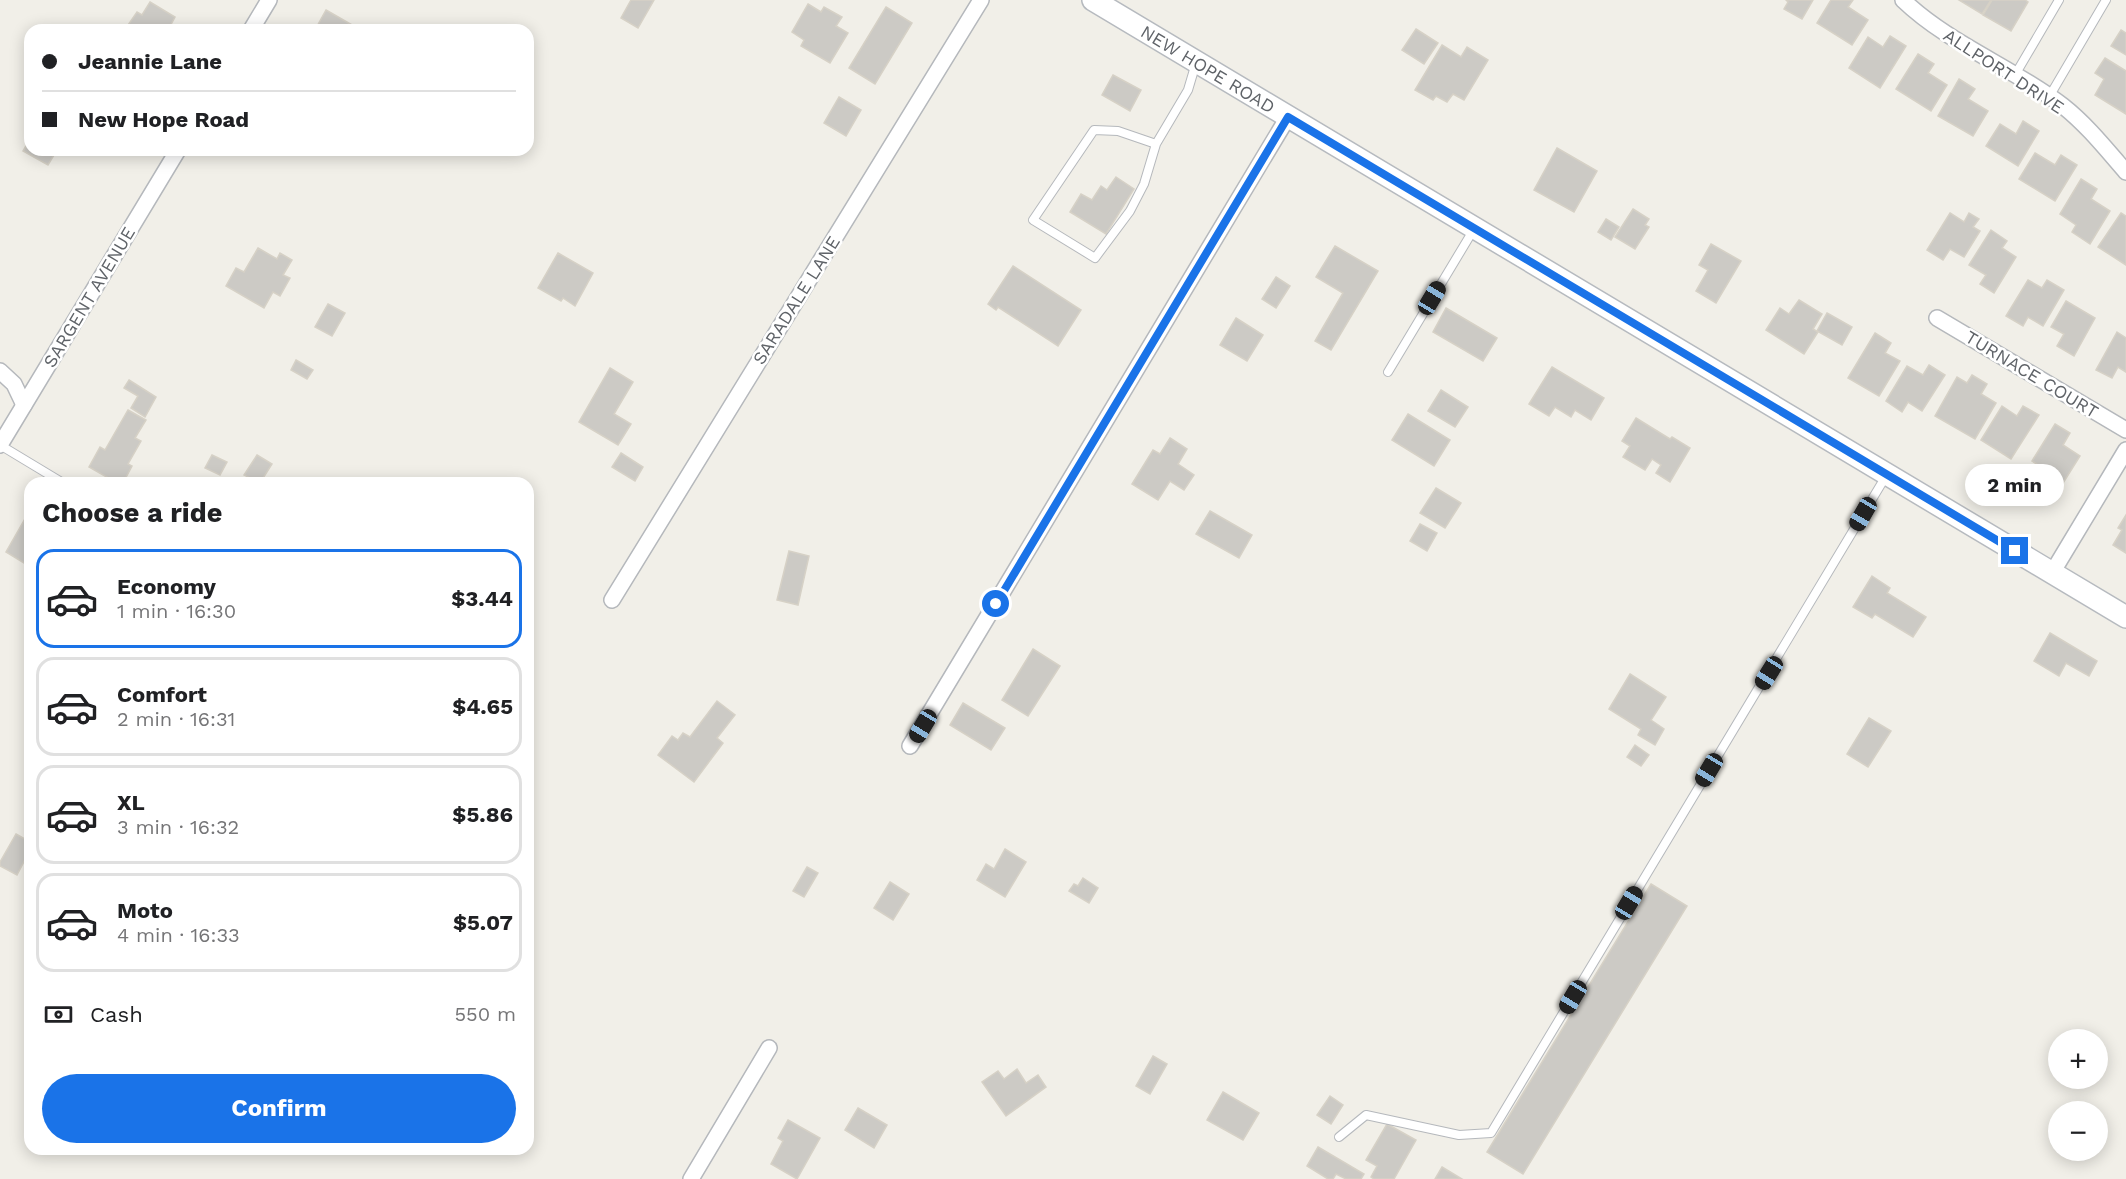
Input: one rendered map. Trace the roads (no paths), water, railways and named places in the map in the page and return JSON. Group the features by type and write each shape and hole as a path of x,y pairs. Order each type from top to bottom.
{"main road":[{"name":"NEW HOPE ROAD","path":"1093,0 2126,617"}],"street":[{"path":"255,24 269,0"},
{"name":"SARADALE LANE","path":"612,600 981,0"},
{"name":"ALLPORT DRIVE","path":"1903,0 1938,29 2049,97 2086,127 2126,172"},
{"path":"910,746 1288,117"},
{"name":"SARGENT AVENUE","path":"0,445 174,156"},
{"name":"TURNACE COURT","path":"1937,318 2126,430"},
{"path":"0,371 14,384 24,405"},
{"path":"2052,573 2126,450"},
{"path":"691,1179 769,1048"}],"lane":[{"path":"2015,75 2059,0"},
{"path":"2049,97 2106,0"},
{"path":"1156,144 1118,131 1094,130 1033,220 1095,258 1130,211 1144,184 1156,144 1188,90 1196,62"},
{"path":"1388,372 1474,228"},
{"path":"0,445 53,477"},
{"path":"1339,1137 1366,1115 1459,1135 1491,1133 1887,474"}]}
